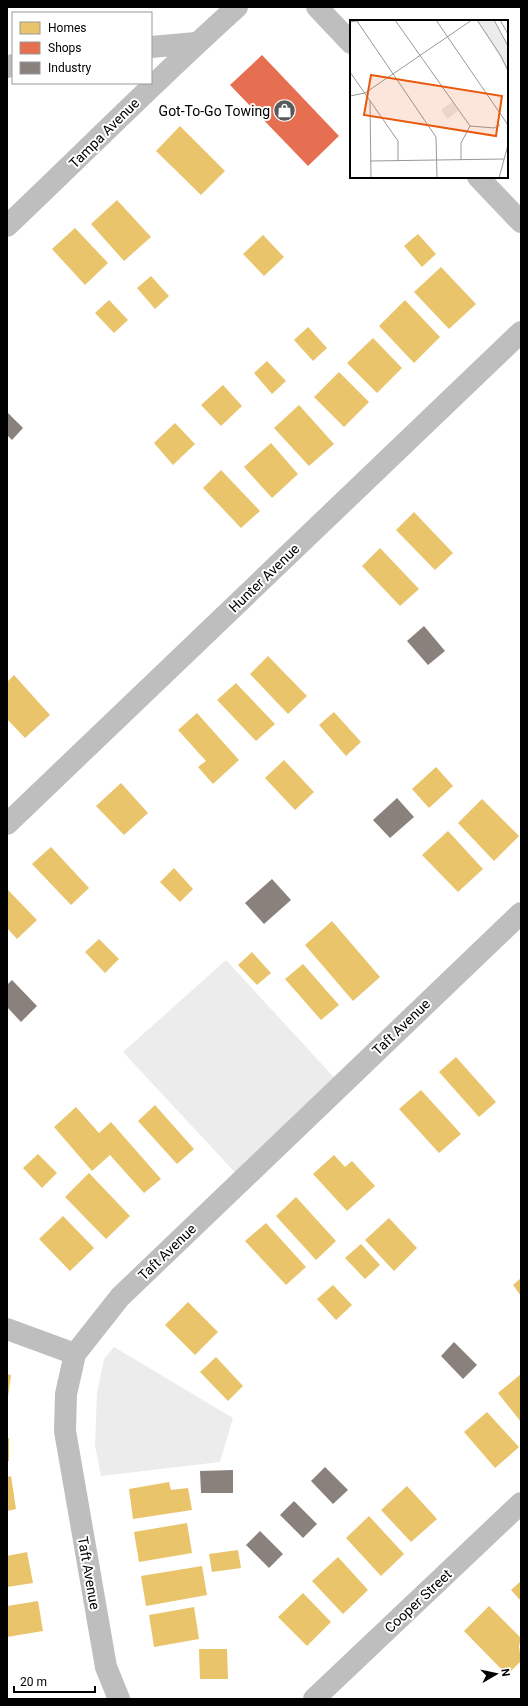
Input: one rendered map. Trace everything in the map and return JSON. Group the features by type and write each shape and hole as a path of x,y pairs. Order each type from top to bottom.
{"street":[{"name":"Tampa Avenue","path":"7,226 196,44 237,7"},
{"path":"317,7 350,42"},
{"path":"152,47 196,44"},
{"path":"479,178 521,222"},
{"name":"Hunter Avenue","path":"7,824 521,332"},
{"name":"Taft Avenue","path":"118,1699 106,1667 65,1431 66,1394 75,1354 120,1296 521,913"},
{"path":"7,1329 75,1354"},
{"name":"Cooper Street","path":"314,1699 521,1503"}],"shaded area":[{"path":"226,960 341,1085 242,1180 123,1052"},
{"path":"114,1347 233,1418 220,1462 101,1476 95,1445 97,1393 104,1359"}],"building: Homes":[{"path":"180,126 225,171 201,195 156,151"},
{"path":"117,200 151,237 124,261 91,224"},
{"path":"75,228 108,263 85,285 52,249"},
{"path":"418,234 436,254 422,267 404,246"},
{"path":"263,235 284,257 264,276 243,254"},
{"path":"441,267 476,304 449,329 414,292"},
{"path":"151,276 169,296 155,309 137,288"},
{"path":"109,300 128,320 114,333 95,313"},
{"path":"405,300 440,337 414,363 379,326"},
{"path":"308,327 327,348 313,361 294,340"},
{"path":"373,338 402,368 377,393 347,363"},
{"path":"267,361 286,381 272,394 254,373"},
{"path":"339,372 369,402 344,427 314,397"},
{"path":"223,385 242,406 221,426 201,405"},
{"path":"299,405 334,444 309,466 274,428"},
{"path":"175,423 195,444 173,465 154,443"},
{"path":"271,443 298,474 272,498 244,467"},
{"path":"221,470 260,511 241,528 203,488"},
{"path":"414,512 453,553 435,570 396,530"},
{"path":"380,548 419,589 400,606 362,566"},
{"path":"268,656 307,696 288,714 250,674"},
{"path":"14,675 50,715 25,738 7,719 7,682"},
{"path":"236,683 275,724 256,741 217,700"},
{"path":"334,712 361,742 346,756 319,725"},
{"path":"197,713 239,760 213,784 198,767 206,761 178,730"},
{"path":"284,760 314,792 295,810 265,778"},
{"path":"436,767 453,786 429,808 412,789"},
{"path":"121,783 148,813 124,835 96,806"},
{"path":"482,799 519,836 494,861 458,823"},
{"path":"448,831 483,869 458,892 422,855"},
{"path":"51,847 89,888 71,905 32,864"},
{"path":"174,868 193,889 180,902 160,882"},
{"path":"7,889 37,920 17,939 7,928"},
{"path":"332,921 380,977 353,1001 305,945"},
{"path":"99,939 119,959 105,973 85,952"},
{"path":"252,952 271,973 257,985 238,965"},
{"path":"303,964 339,1005 321,1020 285,979"},
{"path":"456,1057 496,1102 479,1117 439,1072"},
{"path":"421,1090 461,1134 439,1153 399,1109"},
{"path":"155,1105 194,1149 177,1164 138,1121"},
{"path":"76,1107 99,1133 111,1122 161,1179 144,1193 110,1155 92,1171 54,1127"},
{"path":"38,1154 57,1173 42,1188 23,1168"},
{"path":"334,1155 345,1167 352,1161 375,1186 347,1211 313,1174"},
{"path":"89,1173 130,1216 106,1239 65,1197"},
{"path":"296,1197 336,1241 316,1260 276,1216"},
{"path":"63,1216 94,1248 70,1271 39,1239"},
{"path":"389,1218 417,1248 394,1271 365,1240"},
{"path":"266,1223 306,1267 286,1285 245,1241"},
{"path":"361,1244 380,1265 365,1279 345,1258"},
{"path":"521,1278 521,1296 513,1285"},
{"path":"333,1285 352,1305 336,1320 317,1299"},
{"path":"188,1302 218,1332 195,1355 165,1325"},
{"path":"216,1357 243,1386 228,1401 200,1372"},
{"path":"7,1374 11,1375 8,1397 7,1397"},
{"path":"521,1374 521,1422 498,1393"},
{"path":"487,1412 519,1447 495,1468 464,1432"},
{"path":"7,1438 9,1438 9,1461 7,1461"},
{"path":"11,1476 16,1509 7,1511 7,1477"},
{"path":"169,1482 171,1490 188,1488 192,1510 133,1519 129,1489"},
{"path":"407,1486 437,1519 411,1542 381,1510"},
{"path":"369,1516 404,1554 381,1576 346,1538"},
{"path":"187,1523 192,1553 139,1562 134,1532"},
{"path":"238,1550 241,1568 212,1572 209,1554"},
{"path":"27,1552 33,1583 7,1587 7,1556"},
{"path":"338,1557 368,1590 343,1614 312,1581"},
{"path":"202,1566 207,1595 146,1606 141,1576"},
{"path":"521,1581 521,1601 511,1590"},
{"path":"303,1593 331,1622 307,1646 278,1617"},
{"path":"38,1601 43,1631 7,1637 7,1606"},
{"path":"489,1606 521,1638 519,1646 521,1661 507,1675 464,1631"},
{"path":"194,1607 199,1639 154,1647 149,1615"},
{"path":"199,1649 227,1649 228,1679 200,1679"}],"building: Shops":[{"name":"Got-To-Go Towing","path":"262,55 339,136 308,166 230,85"}],"building: Industry":[{"path":"7,412 23,428 12,440 7,435"},
{"path":"424,626 445,651 428,665 407,641"},
{"path":"397,798 414,817 390,838 373,820"},
{"path":"272,879 291,900 264,924 245,903"},
{"path":"12,980 37,1006 21,1022 7,1007 7,985"},
{"path":"454,1342 477,1365 463,1379 441,1356"},
{"path":"325,1467 348,1490 333,1504 311,1481"},
{"path":"233,1470 233,1493 201,1493 200,1471"},
{"path":"294,1501 317,1524 303,1538 280,1515"},
{"path":"260,1531 283,1554 269,1568 246,1545"}],"place":[{"name":"Got-To-Go Towing","path":"285,111"}]}
